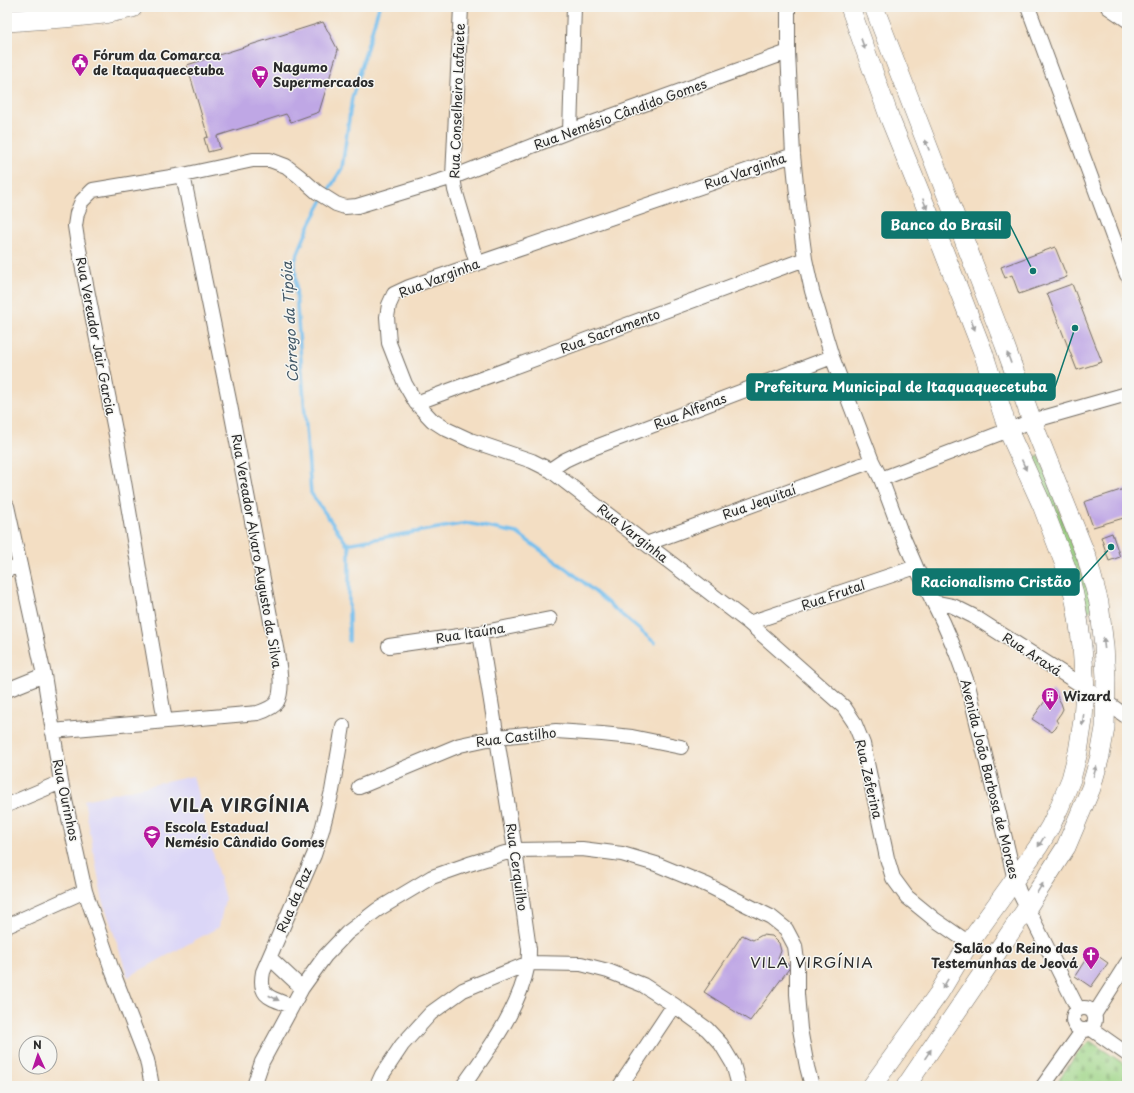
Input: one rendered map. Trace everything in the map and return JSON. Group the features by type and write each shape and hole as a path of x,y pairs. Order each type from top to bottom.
{"main road":[{"path":"7,21 104,13 132,7"},
{"path":"850,7 890,118 984,352 1008,430 1042,505 1070,578 1082,646 1085,688 1083,720 1078,752 1070,779 1050,827 1038,847 969,944 939,993 872,1086"},
{"path":"874,7 1004,343 1032,421 1087,558 1099,603 1106,678 1105,728 1100,756 1090,788 1066,847 1027,908 906,1086"},
{"path":"913,174 937,168"}],"street":[{"name":"Rua Conselheiro Lafaiete","path":"461,7 453,177 455,190 477,264"},
{"name":"Avenida João Barbosa de Moraes","path":"788,7 788,52 793,155 805,259 812,291 832,357 872,461 882,479 900,530 932,602 951,640 968,685 1014,880 1078,1009"},
{"path":"1028,7 1127,275"},
{"path":"1108,7 1127,20"},
{"path":"570,131 576,8"},
{"name":"Rua Nemésio Cândido Gomes","path":"336,204 357,206 453,177 570,131 788,52"},
{"name":"Rua Varginha","path":"749,623 550,470 532,461 470,440 446,429 432,420 416,403 405,384 389,343 387,317 389,304 394,294 409,287 793,155"},
{"name":"Rua Vereador Jair Garcia","path":"166,721 116,432 77,239 75,226 77,213 82,201 94,190 183,175 253,160 270,160 286,166 317,192 336,204"},
{"name":"Rua Vereador Alvaro Augusto da Silva","path":"52,731 258,713 277,703 281,689 277,653 234,422 183,175"},
{"name":"Rua Sacramento","path":"416,403 805,259"},
{"name":"Rua Alfenas","path":"550,470 565,460 580,453 832,357"},
{"path":"882,479 1032,421 1127,394"},
{"name":"Rua Jequitaí","path":"646,544 872,461"},
{"name":"Rua Ourinhos","path":"7,506 14,568 44,676 61,782 85,891 112,970 147,1060 152,1086"},
{"name":"Rua Frutal","path":"749,623 916,567"},
{"name":"Rua Araxá","path":"932,602 953,606 973,616 1085,688 1127,717"},
{"name":"Rua Itaúna","path":"389,646 480,633 550,619"},
{"name":"Rua Zeferina","path":"749,623 844,707 851,717 863,744 887,858 894,878 906,897 969,944"},
{"name":"Rua Cerquilho","path":"463,1086 486,1054 507,1019 520,994 529,963 529,949 515,850 480,633"},
{"path":"7,690 44,676"},
{"name":"Rua da Paz","path":"292,1006 268,996 262,990 261,982 263,972 314,854 322,830 332,791 343,726"},
{"name":"Rua Castilho","path":"359,786 460,745 497,737 556,731 594,733 632,737 681,747"},
{"path":"7,805 61,782"},
{"path":"254,1086 262,1062 302,988 325,956 341,939 377,910 432,877 515,850 582,849 622,854 656,864 708,885 771,917 786,929 795,946 800,1029 812,1086"},
{"path":"7,926 85,891"},
{"path":"270,958 302,988"},
{"path":"377,1086 382,1075 402,1045 431,1013 463,990 529,963 581,964 608,971 643,985 707,1029 721,1044 733,1064 739,1086"},
{"path":"1043,1086 1089,1024 1127,963"},
{"path":"620,1086 674,1005"},
{"path":"1078,1009 1090,1009 1089,1024 1077,1028 1073,1022 1073,1014 1078,1009"},
{"path":"1089,1024 1127,1054"}],"shaded area":[{"name":"Escola Estadual Nemésio Cândido Gomes","path":"193,776 225,899 219,927 128,977 102,897 84,800"}],"green space":[{"path":"1039,456 1094,607 1088,612 1033,459"},
{"path":"1090,1041 1127,1066 1127,1086 1054,1086 1077,1054"}],"building":[{"name":"Nagumo Supermercados","path":"323,22 338,50 319,112 291,122 286,114 217,136 220,149 208,152 204,138 208,137 187,65"},
{"path":"1055,247 1067,277 1019,294 1012,275 1005,278 1001,267"},
{"path":"1072,284 1102,362 1077,370 1047,293"},
{"path":"1127,488 1127,517 1093,527 1084,502"},
{"path":"1112,533 1120,557 1109,561 1101,537"},
{"name":"Wizard","path":"1053,690 1063,709 1056,720 1058,723 1056,728 1052,732 1032,719"},
{"path":"742,935 753,940 762,935 772,936 779,943 781,951 778,959 791,966 750,1021 704,992"},
{"name":"Salão do Reino das Testemunhas de Jeová","path":"1091,951 1108,963 1091,987 1075,976"}],"waterway":[{"name":"Córrego da Tipóia","path":"326,195 342,168 352,98 379,7"},
{"name":"Córrego da Tipóia","path":"323,200 310,224 295,260 297,307 311,493 349,547 349,641"},
{"path":"346,544 467,523 517,533 576,576 655,643"}],"place":[{"name":"Fórum da Comarca de Itaquaquecetuba","path":"80,77"},
{"name":"Nagumo Supermercados","path":"260,89"},
{"name":"Banco do Brasil","path":"1033,271"},
{"name":"Prefeitura Municipal de Itaquaquecetuba","path":"1075,328"},
{"name":"Racionalismo Cristão","path":"1111,547"},
{"name":"Wizard","path":"1050,711"},
{"name":"Escola Estadual Nemésio Cândido Gomes","path":"152,849"},
{"name":"Salão do Reino das Testemunhas de Jeová","path":"1091,970"}],"district":[{"name":"VILA VIRGÍNIA","path":"240,806"},
{"name":"VILA VIRGÍNIA","path":"812,963"}]}
